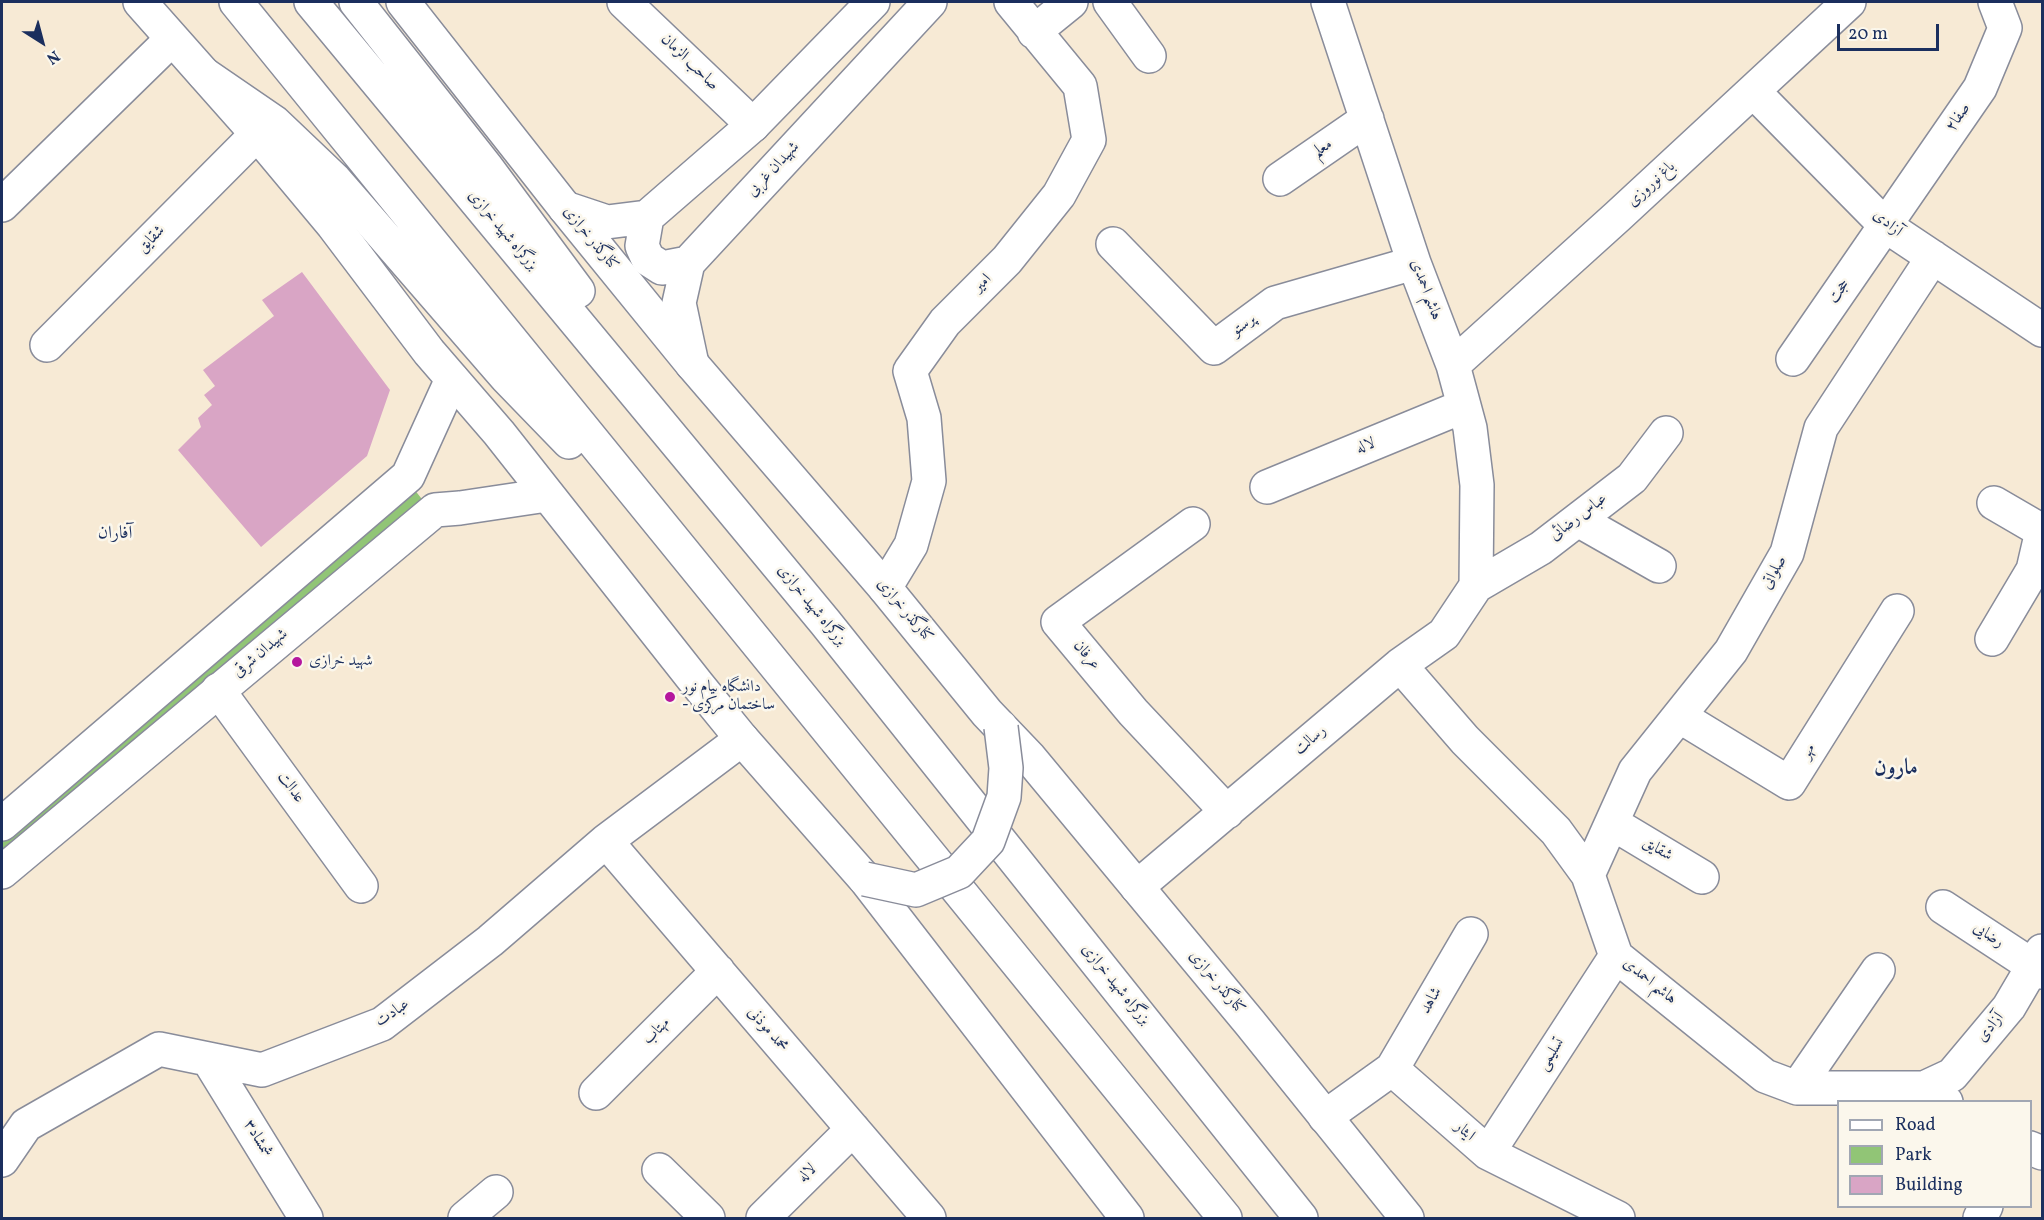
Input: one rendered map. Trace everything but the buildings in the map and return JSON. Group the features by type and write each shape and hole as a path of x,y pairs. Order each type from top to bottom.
{"main road":[{"path":"140,2 257,134 333,225 452,379 499,433 742,739 865,879 1128,1218"},
{"path":"236,2 1225,1218"},
{"name":"بزرگراه شهید خرازی","path":"311,2 825,622 1301,1218"},
{"path":"356,2 487,168 825,622"},
{"name":"کنارگذر خرازی","path":"403,2 565,208 692,364 1001,727 1030,758 1407,1218"},
{"name":"صاحب الزمان","path":"624,2 753,125"},
{"path":"565,208 607,222 647,218 753,125 873,2"},
{"name":"شهیدان غربی","path":"688,263 930,2"},
{"name":"امیر","path":"885,588 911,545 929,481 924,418 910,371 945,322 1007,260 1059,195 1089,140 1080,86 1011,2"},
{"path":"1034,32 1071,2"},
{"path":"1110,2 1149,56"},
{"name":"هاشم احمدی","path":"1328,2 1414,263 1452,365 1470,428 1477,485 1476,586"},
{"name":"باغ نوروزی","path":"1452,365 1618,216 1849,2"},
{"name":"صفا۲","path":"1886,226 1980,88 2006,28 1995,2"},
{"path":"2,205 172,39"},
{"path":"204,74 274,122 335,180 506,377 575,448 638,497"},
{"name":"آزادی","path":"1753,91 1886,226 2043,330"},
{"name":"معلم","path":"1280,179 1367,119"},
{"name":"شقایق","path":"47,345 257,134"},
{"path":"647,218 642,246 648,260 662,268 688,263 679,303 692,364"},
{"name":"حجت","path":"1793,358 1886,226"},
{"name":"پرستو","path":"1113,244 1214,348 1275,303 1414,263"},
{"name":"صلواتی","path":"1588,874 1635,771 1731,651 1788,553 1821,428 1933,257"},
{"path":"3,820 408,476 452,379"},
{"name":"لاله","path":"1267,487 1464,406"},
{"name":"عباس رضائی","path":"1476,586 1541,548 1632,478 1666,433"},
{"path":"408,476 419,480 427,488 435,510 547,495"},
{"path":"1992,639 2032,570 2042,531 1994,503"},
{"name":"شهیدان شرقی","path":"2,872 435,510"},
{"path":"1578,520 1659,566"},
{"name":"عرفان","path":"1193,524 1058,622 1133,712 1227,813"},
{"name":"رسالت","path":"1137,887 1400,665 1444,634 1476,586"},
{"name":"مهر","path":"1679,716 1789,783 1897,611"},
{"name":"هاشم احمدی","path":"1400,665 1465,740 1556,831 1588,874 1617,956 1765,1076 1797,1088 1935,1095"},
{"name":"عدالت","path":"218,690 361,886"},
{"path":"865,879 916,890 959,872 988,841 1004,797 1006,768 1001,727"},
{"name":"عبادت","path":"2,1160 26,1125 159,1049 262,1071 382,1024 490,941 606,841 742,739"},
{"name":"شقایق","path":"1612,823 1702,877"},
{"name":"محمد موذنی","path":"606,841 929,1218"},
{"name":"رضایی","path":"1944,907 2040,963"},
{"name":"شاهد","path":"1392,1069 1471,934"},
{"name":"تسلیمی","path":"1488,1153 1617,956"},
{"name":"آزادی","path":"1935,1095 2009,1006 2040,963"},
{"path":"1797,1088 1878,970"},
{"name":"مهتاب","path":"596,1093 718,971"},
{"name":"شمشاد۳","path":"208,1059 306,1218"},
{"path":"1325,1117 1392,1069"},
{"name":"ایثار","path":"1392,1069 1488,1153 1618,1218"},
{"name":"لاله","path":"763,1218 853,1129"},
{"path":"659,1170 708,1218"},
{"path":"465,1218 496,1192"}],"green space":[{"path":"410,484 425,503 2,861 2,834"}],"place":[{"name":"شهید خرازی","path":"297,662"},
{"name":"دانشگاه پیام نور - ساختمان مرکزی","path":"670,697"}],"district":[{"name":"آفاران","path":"115,535"},
{"name":"مارون","path":"1896,770"}]}
